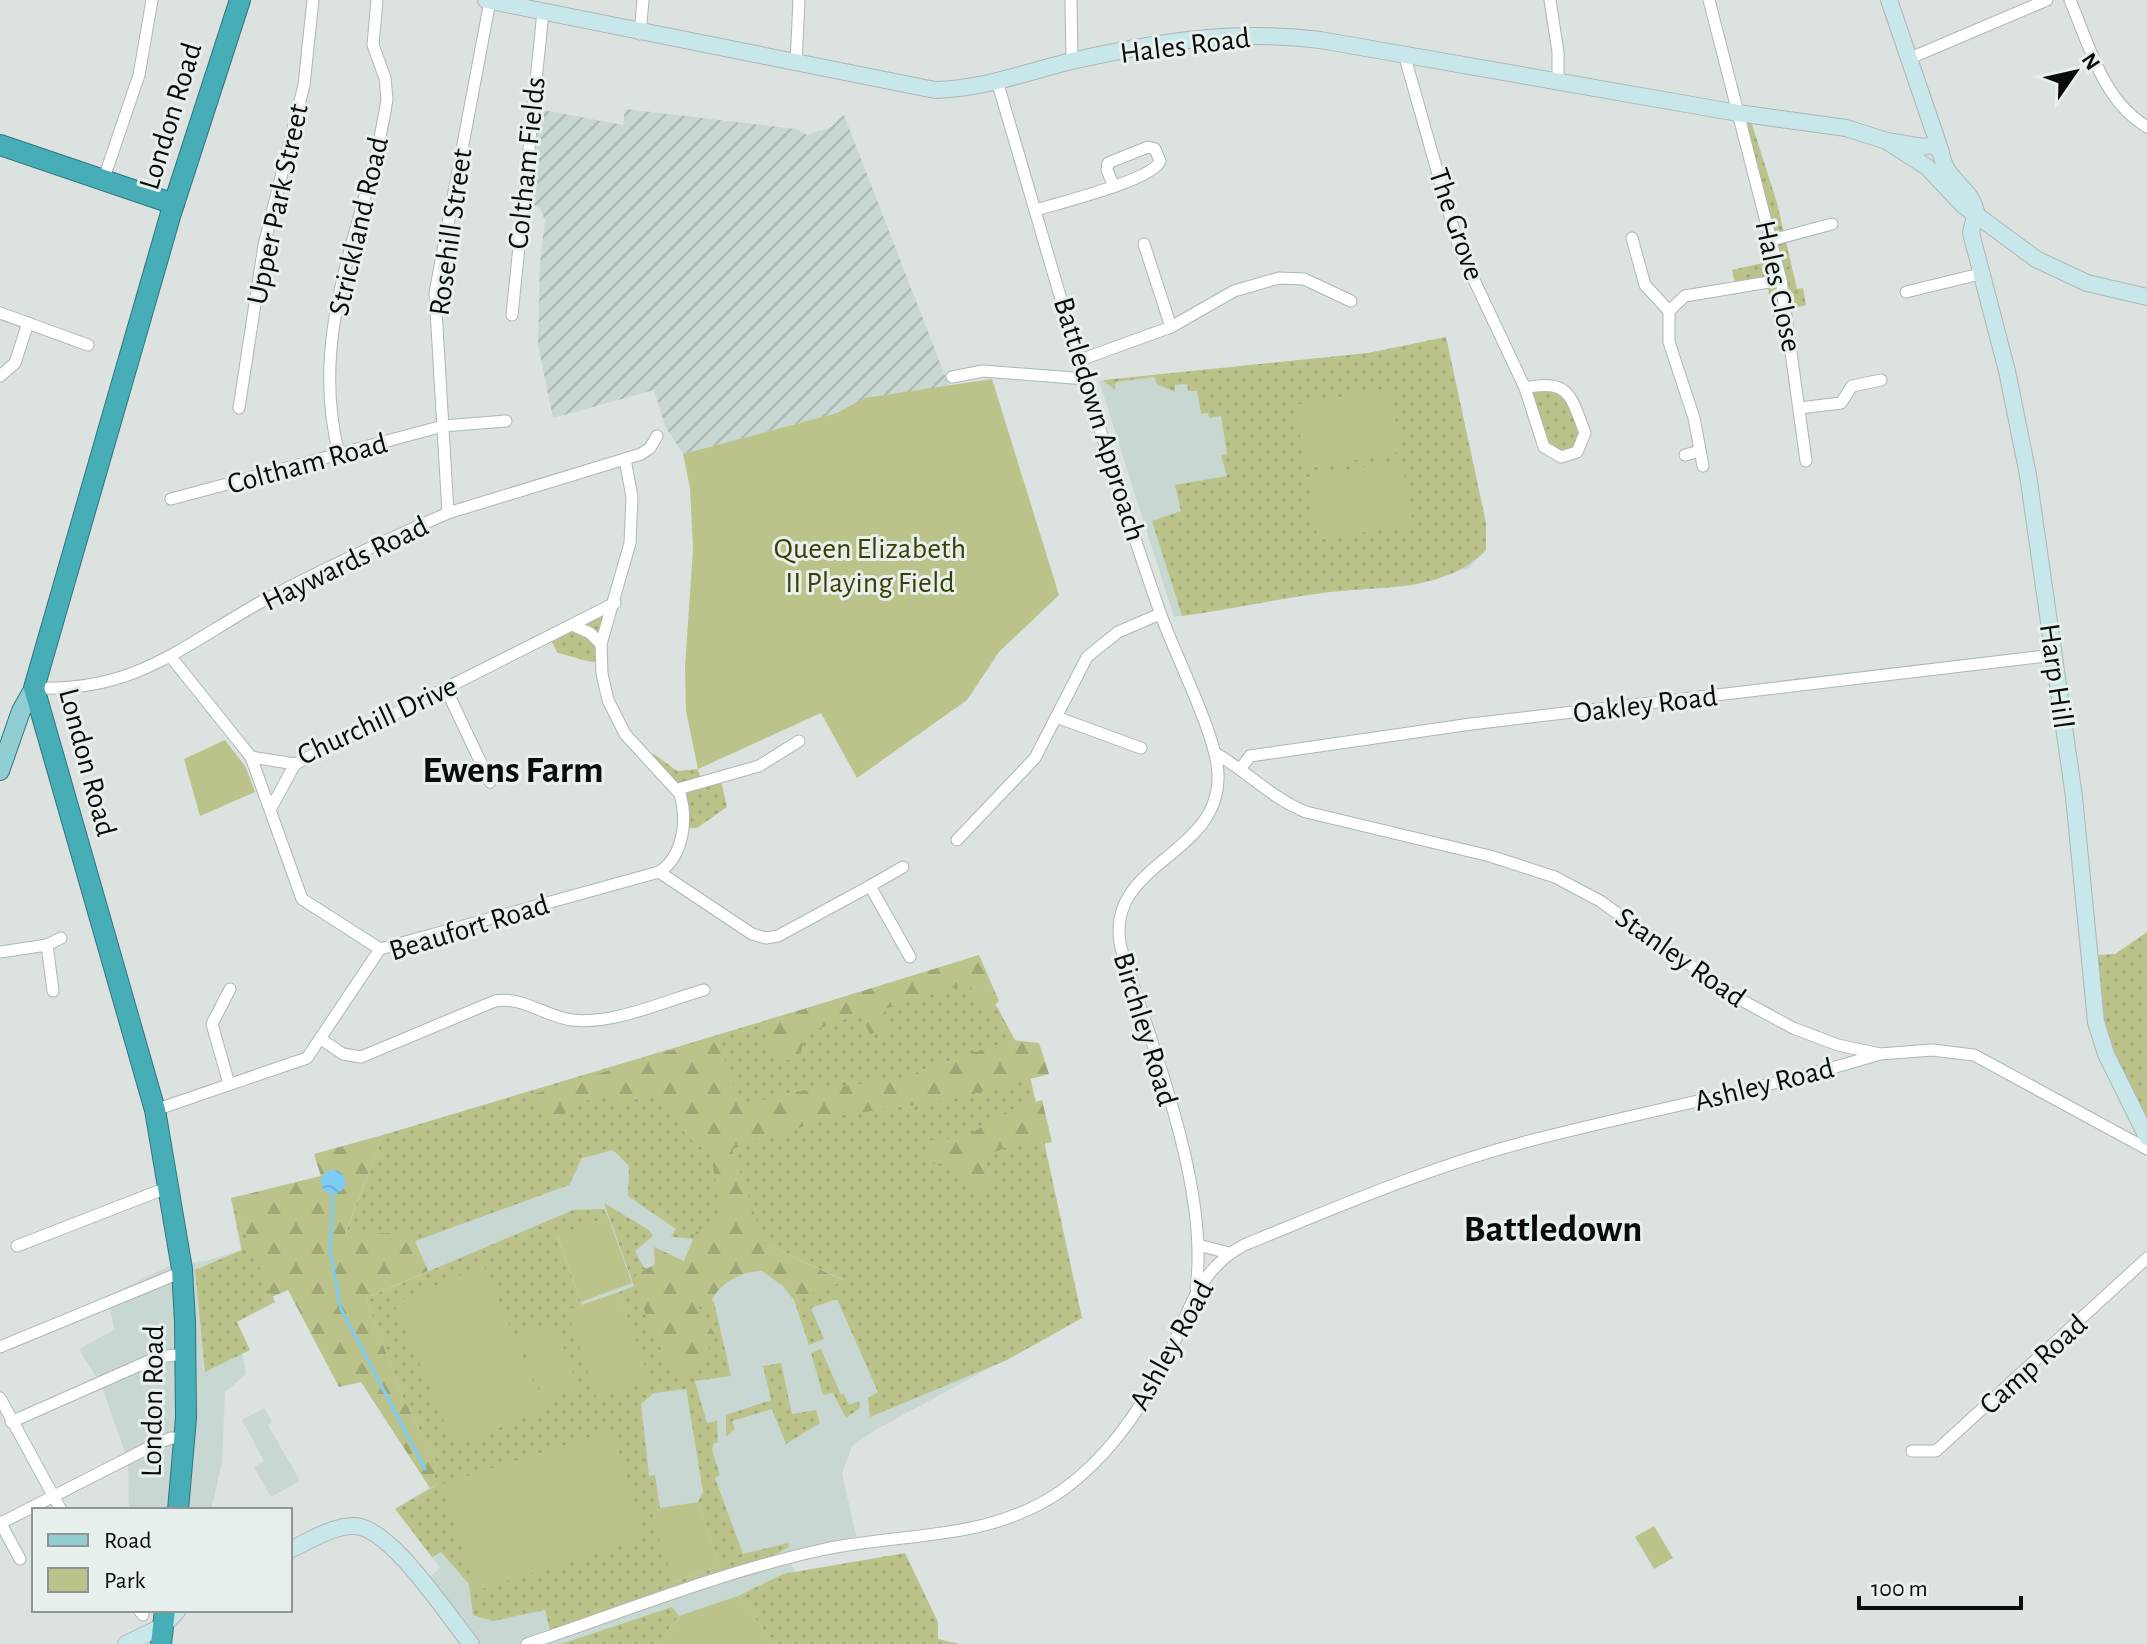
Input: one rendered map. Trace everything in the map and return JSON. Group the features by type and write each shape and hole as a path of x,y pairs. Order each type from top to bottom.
{"highway":[{"name":"London Road","path":"178,1508 185,1439 185,1354 182,1272 169,1187 155,1110 34,688 174,204 240,0"},
{"path":"0,145 174,204"}],"main road":[{"name":"Hales Road","path":"488,0 640,34 927,89 967,88 1072,61 1171,41 1241,35 1300,38 1738,113 1846,128 1924,156"},
{"path":"1889,0 1948,171 1973,199 1976,212"},
{"path":"1929,122 1924,156 1964,206 2052,268 2106,289 2147,297"},
{"path":"1924,156 1937,165 1942,154"},
{"name":"Harp Hill","path":"1976,212 1971,233 1984,273 2028,475 2082,862 2096,1022 2106,1054 2147,1137"},
{"path":"0,771 21,711 34,688"},
{"path":"292,1549 343,1527 374,1531 394,1550 471,1644"},
{"path":"126,1644 163,1627 176,1612"},
{"path":"163,1627 174,1644"}],"street":[{"path":"103,181 139,75 152,0"},
{"name":"Upper Park Street","path":"239,408 264,245 304,85 313,0"},
{"name":"Strickland Road","path":"339,454 329,411 336,310 387,99 385,78 373,45 377,0"},
{"name":"Rosehill Street","path":"448,513 435,293 488,0"},
{"path":"640,34 643,0"},
{"path":"796,64 799,0"},
{"path":"1071,0 1072,61"},
{"path":"1550,0 1558,52 1558,82"},
{"name":"Hales Close","path":"1709,0 1781,280 1806,461"},
{"path":"1908,59 2047,0"},
{"path":"2070,0 2111,93 2147,127"},
{"name":"Coltham Fields","path":"512,315 543,12"},
{"name":"The Grove","path":"1404,54 1459,248 1525,388 1547,450 1561,457 1577,452 1585,433 1566,391 1554,385 1525,388"},
{"name":"Battledown Approach","path":"997,81 1160,614 1215,753"},
{"path":"1036,210 1114,187 1155,170 1160,161 1155,149 1148,147 1108,163 1107,170 1114,187"},
{"path":"1772,240 1832,224"},
{"path":"1632,238 1645,285 1669,311 1669,342 1694,418 1703,466"},
{"path":"1144,244 1171,327"},
{"path":"1906,292 1984,273"},
{"path":"1080,360 1171,327 1204,312 1234,291 1279,278 1304,279 1351,301"},
{"path":"1669,311 1685,296 1781,280"},
{"path":"0,313 88,345"},
{"path":"0,376 15,363 28,323"},
{"path":"952,377 983,371 1086,379"},
{"path":"1800,408 1841,403 1852,386 1881,380"},
{"name":"Coltham Road","path":"171,499 443,426 506,421"},
{"name":"Haywards Road","path":"34,688 67,689 117,681 171,657 261,603 448,513 646,452 657,436"},
{"path":"1685,455 1700,451"},
{"path":"625,459 632,497 631,528 624,574 601,644 605,687 618,724 641,754 678,789 683,809 680,845 673,861 659,872 752,934 766,938 778,936 903,867"},
{"name":"Churchill Drive","path":"171,657 251,757 295,764 615,603"},
{"path":"957,840 1027,770 1087,657 1118,632 1160,614"},
{"path":"572,625 590,633 601,644"},
{"name":"Oakley Road","path":"1241,768 1250,756 1471,724 2054,655"},
{"path":"446,689 490,782"},
{"path":"1056,717 1141,748"},
{"path":"678,789 759,766 799,741"},
{"name":"Stanley Road","path":"1215,753 1241,768 1269,793 1306,812 1514,863 1568,883 1600,901 1764,1014 1843,1046 1880,1054 1932,1050 1974,1055 2147,1149"},
{"name":"Birchley Road","path":"1196,1288 1198,1245 1185,1166 1121,948 1118,924 1125,901 1134,887 1206,822 1218,785 1215,753"},
{"path":"251,757 302,899 380,949"},
{"path":"271,808 295,764"},
{"name":"Beaufort Road","path":"155,1110 307,1058 380,949 659,872"},
{"path":"870,886 910,957"},
{"path":"3,952 47,945 61,938"},
{"path":"47,945 53,991"},
{"path":"229,1084 212,1024 230,989"},
{"path":"321,1039 343,1054 361,1057 495,1001 513,1000 569,1020 592,1020 704,990"},
{"path":"1843,1046 1843,1065"},
{"name":"Ashley Road","path":"527,1644 790,1558 858,1543 966,1531 1039,1503 1078,1478 1122,1431 1164,1364 1196,1288 1229,1253 1416,1177 1522,1143 1880,1054"},
{"path":"17,1246 169,1187"},
{"path":"1198,1245 1229,1253"},
{"name":"Camp Road","path":"1912,1451 1936,1451 2147,1258"},
{"path":"0,1347 182,1272"},
{"path":"11,1422 158,1357 185,1354"},
{"path":"0,1398 60,1508"},
{"path":"20,1559 0,1522 156,1444 171,1438 185,1439"}],"shaded area":[{"path":"532,108 623,125 625,109 796,129 807,135 831,127 844,115 949,386 864,398 837,413 683,454 665,426 654,390 553,418 538,345 540,263 545,220 539,206 522,204"},
{"path":"1446,337 1486,523 1486,550 1469,568 1410,586 1323,592 1174,617 1099,381 1368,353"},
{"path":"971,959 1082,1318 877,1429 852,1446 842,1474 858,1543 788,1559 819,1613 949,1644 471,1644 422,1584 440,1568 395,1509 430,1487 361,1382 339,1387 288,1289 235,1313 246,1374 225,1392 222,1462 211,1508 129,1508 128,1461 102,1387 79,1349 114,1330 108,1296 172,1265 207,1261 241,1250 231,1198 321,1176 314,1154 594,1077 779,1016"},
{"path":"264,1408 272,1422 268,1425 300,1481 271,1497 254,1467 264,1461 242,1420"}],"green space":[{"path":"1738,113 1749,115 1777,203 1797,289 1803,288 1806,305 1787,310 1790,330 1777,333 1767,284 1736,287 1732,270 1776,260"},
{"path":"1446,337 1486,523 1486,550 1469,564 1430,581 1305,595 1182,616 1152,521 1181,511 1175,485 1227,476 1221,455 1227,454 1221,416 1209,418 1208,413 1201,414 1197,391 1188,391 1187,384 1175,385 1175,392 1157,384 1154,377 1116,382 1115,390 1103,380 1368,353"},
{"name":"Queen Elizabeth II Playing Field","path":"992,379 1059,595 999,652 967,700 857,778 821,713 698,769 686,711 685,667 693,549 690,488 683,454 837,413 864,398"},
{"path":"1559,386 1585,433 1577,452 1550,453 1525,388"},
{"path":"1390,388 1401,452 1306,469 1295,405"},
{"path":"1402,460 1413,524 1318,540 1307,477"},
{"path":"615,603 601,661 591,662 558,653 549,637"},
{"path":"225,740 245,766 255,792 200,816 184,759"},
{"path":"654,754 677,771 698,769 702,783 720,777 727,807 697,828 682,828 682,800 647,761"},
{"path":"2147,932 2147,1118 2105,1033 2096,955 2115,954"},
{"path":"979,955 999,1001 992,1008 980,1002 968,983 885,1009 890,1028 870,1034 860,1014 806,1033 799,1059 776,1061 767,1040 765,1021"},
{"path":"971,959 1027,1062 1082,1318 1007,1360 870,1417 868,1398 878,1392 837,1299 811,1308 824,1339 809,1345 794,1300 844,1280 765,1244 671,1237 676,1229 628,1196 629,1166 613,1150 582,1158 569,1185 396,1248 345,1235 383,1135"},
{"path":"717,1036 741,1106 792,1092 905,1079 926,1068 1012,1040 1039,1043 1049,1074 950,1100 836,1116 732,1149 765,1244 845,1281 794,1300 783,1286 762,1271 746,1273 731,1280 719,1290 711,1303 699,1307 715,1335 706,1355 685,1376 659,1345 635,1276 655,1264 654,1247 684,1261 696,1232 722,1218 711,1155 690,1139 654,1094 617,1105 608,1095 581,1102 549,1124 534,1094"},
{"path":"1042,1100 1052,1142 1031,1147 1021,1141 983,1157 992,1175 988,1187 979,1192 961,1182 951,1163 932,1164 924,1154 929,1142 938,1137 958,1141 1010,1110"},
{"path":"383,1135 345,1234 406,1233 415,1241 428,1271 366,1298 402,1396 438,1465 434,1475 437,1485 430,1488 361,1382 339,1387 288,1290 272,1297 231,1198 321,1176 314,1154"},
{"path":"231,1198 275,1302 237,1322 250,1350 205,1372 195,1270 242,1250"},
{"path":"604,1203 649,1230 653,1236 635,1251 644,1268 659,1268 714,1302 731,1376 695,1381 707,1423 717,1421 718,1443 714,1443 712,1449 720,1475 715,1478 743,1554 788,1543 789,1547 774,1555 775,1561 551,1634 545,1610 493,1621 473,1615 469,1584 441,1552 432,1557 395,1509 437,1485 434,1475 438,1465 402,1396 366,1298 573,1210 604,1209 608,1217 557,1236 582,1305 567,1311 649,1381 619,1292 634,1286","holes":["686,1389 703,1492 698,1502 719,1566 675,1582 657,1510 660,1508 655,1475 649,1476 641,1404 654,1393"]},
{"path":"608,1217 632,1283 581,1302 557,1235"},
{"path":"484,1265 545,1408 455,1447 394,1303"},
{"path":"619,1292 650,1381 597,1399 567,1310"},
{"path":"553,1321 579,1387 545,1401 518,1335"},
{"path":"821,1349 841,1395 844,1394 849,1405 859,1401 860,1408 846,1418 833,1393 823,1395 811,1353"},
{"path":"781,1363 792,1414 816,1410 820,1423 786,1444 772,1409 732,1421 735,1429 726,1437 726,1415 771,1400 763,1366"},
{"path":"612,1430 646,1537 476,1591 442,1484"},
{"path":"698,1502 719,1566 674,1582 652,1517 660,1508"},
{"path":"1654,1526 1673,1558 1654,1569 1635,1537"},
{"path":"905,1553 938,1622 938,1639 959,1644 775,1644 738,1596 783,1574"},
{"path":"738,1596 775,1644 657,1644 679,1616"},
{"path":"672,1607 679,1616 657,1644 561,1644"}],"water":[{"path":"333,1170 342,1173 345,1182 342,1191 333,1194 324,1191 321,1182 324,1173"}],"waterway":[{"path":"333,1196 330,1251 341,1309 425,1469"}],"district":[{"name":"Ewens Farm","path":"513,769"},
{"name":"Battledown","path":"1553,1228"}]}
